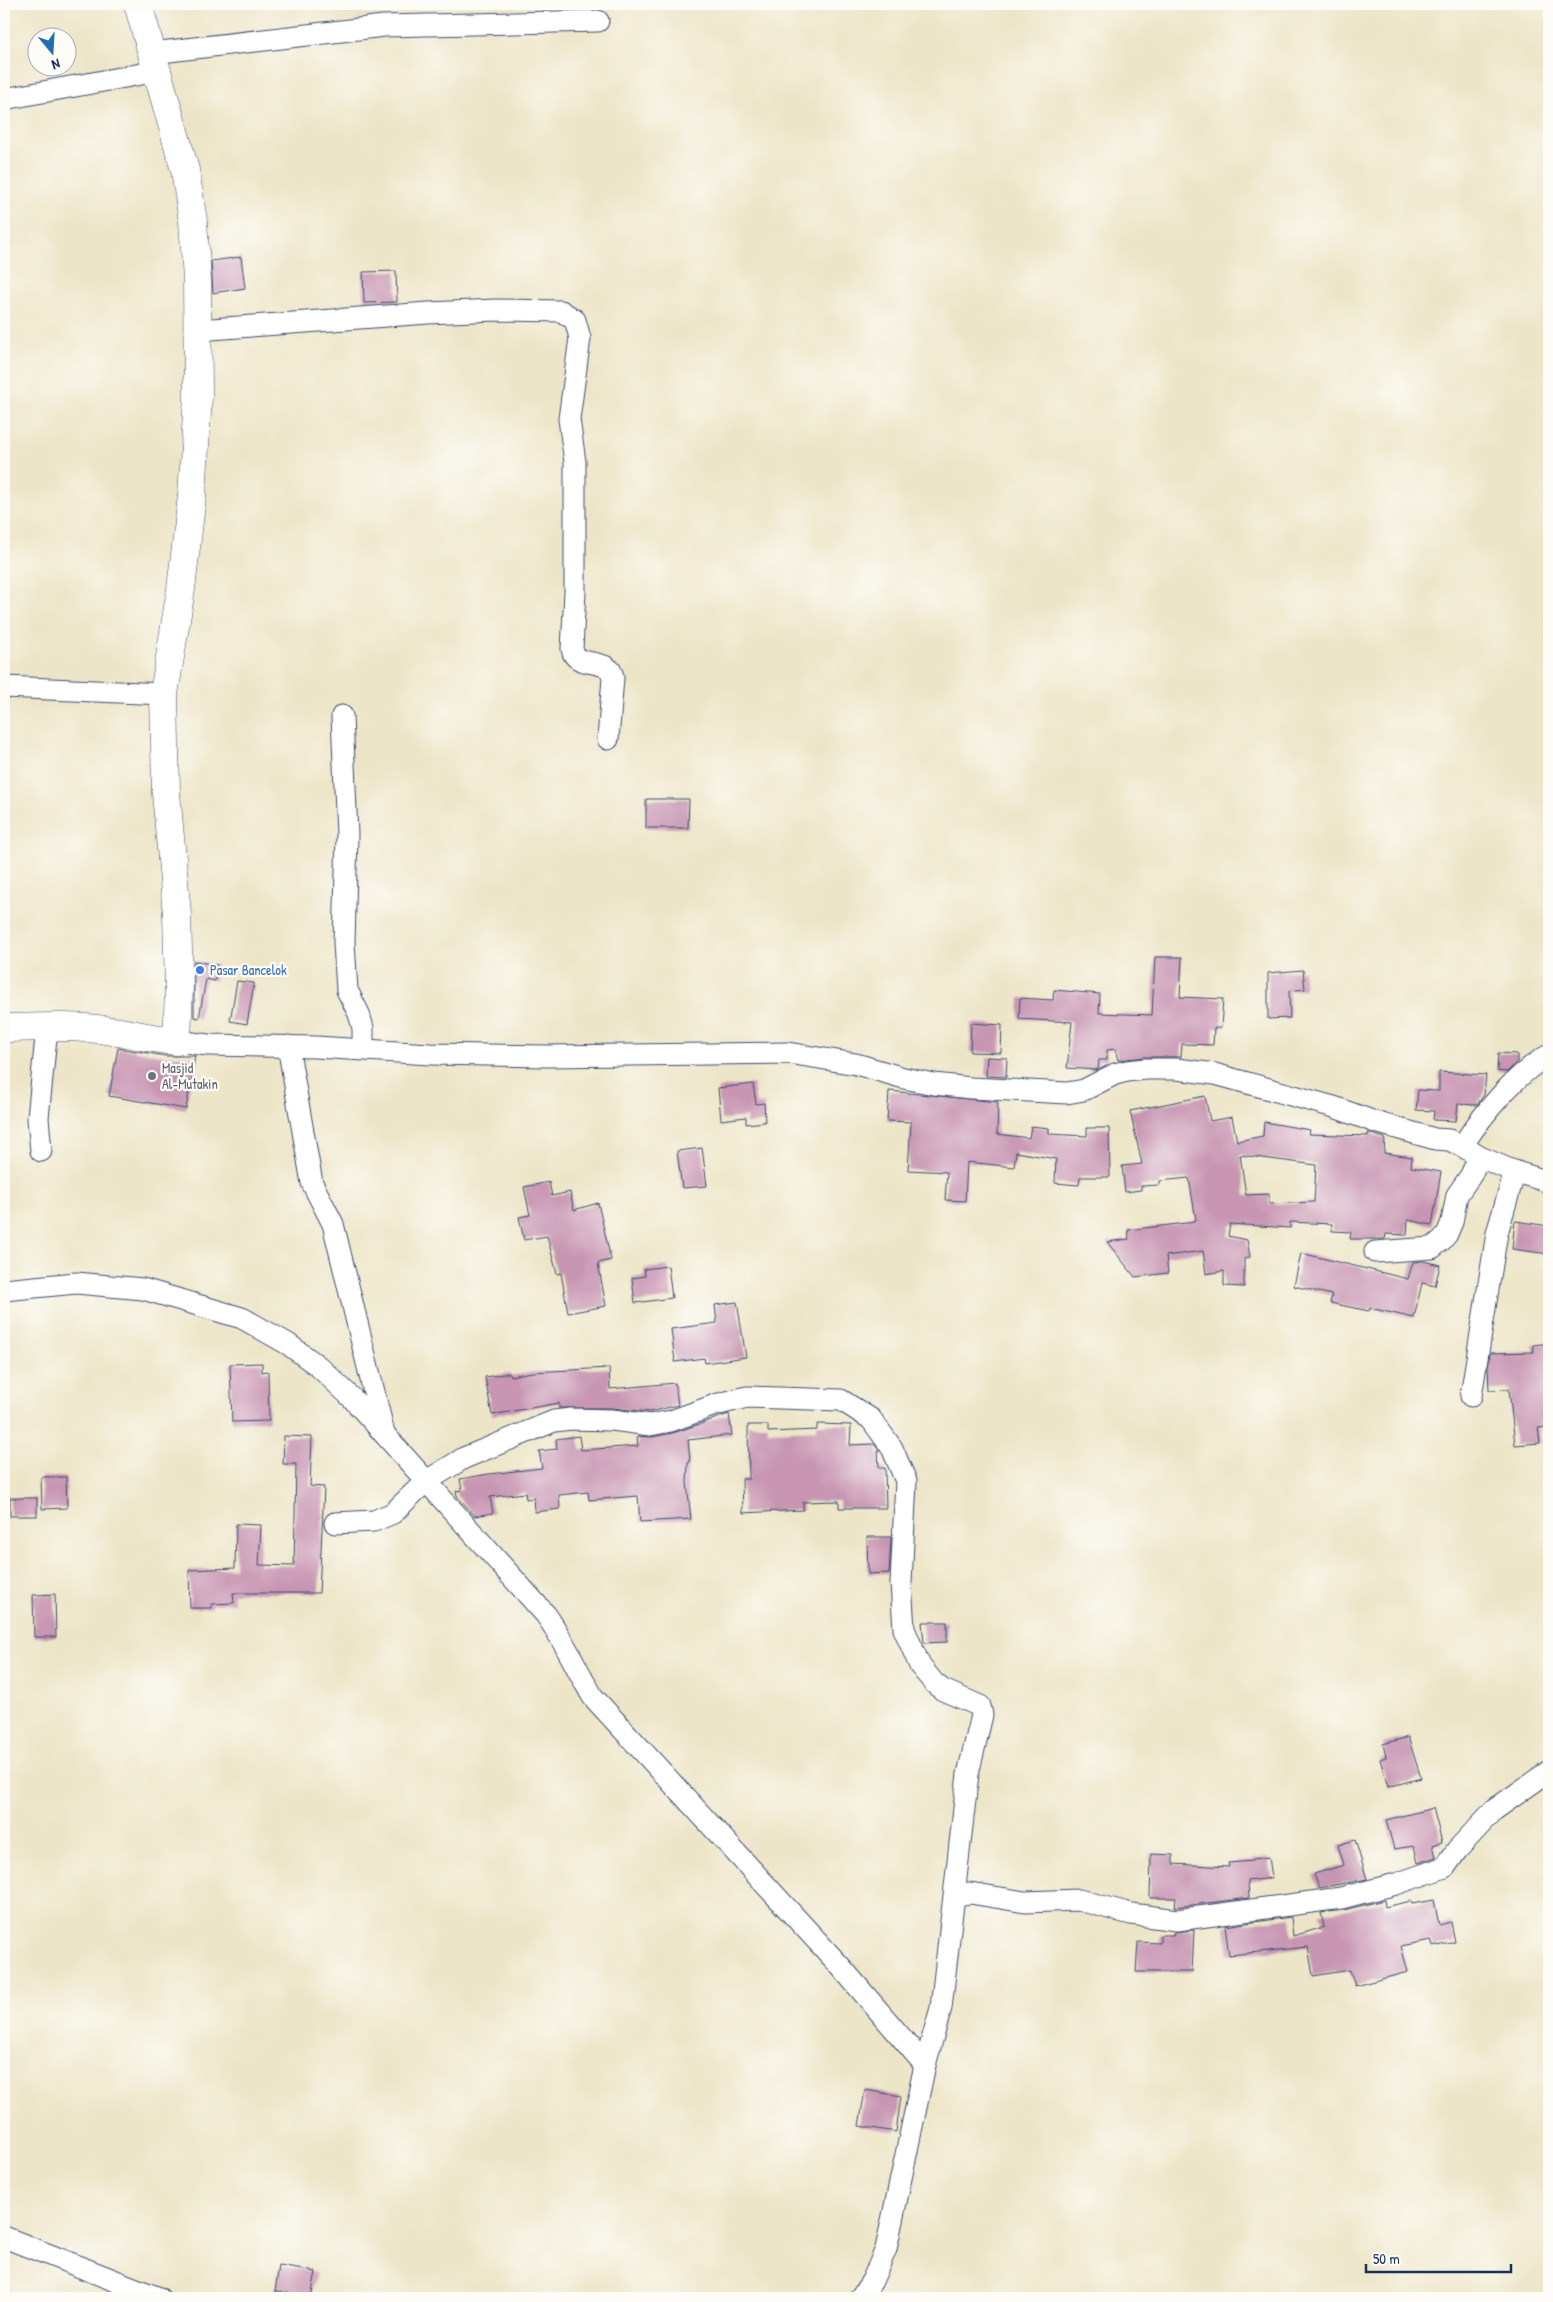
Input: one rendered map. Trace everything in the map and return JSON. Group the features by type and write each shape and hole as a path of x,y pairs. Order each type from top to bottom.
{"street":[{"path":"138,4 186,170 193,221 198,330 198,396 192,496 164,694 166,793 177,914 179,987 177,1041"},
{"path":"4,99 155,62 384,26 598,21"},
{"path":"198,330 418,313 496,310 561,311 575,320 580,338 569,419 575,462 575,592 572,649 573,654 578,658 608,667 612,671 608,739"},
{"path":"4,687 164,694"},
{"path":"342,716 347,835 344,943 347,990 361,1021 364,1049"},
{"path":"41,1151 38,1118 47,1027"},
{"path":"4,1028 47,1027 112,1030 146,1038 208,1045 364,1049 430,1054 546,1056 788,1053 856,1064 904,1078 934,1084 1067,1093 1084,1090 1115,1074 1127,1071 1145,1068 1177,1069 1215,1074 1273,1089 1475,1154 1514,1171 1549,1182"},
{"path":"1376,1252 1432,1248 1447,1234 1452,1222 1457,1195 1471,1175 1475,1154 1472,1130 1504,1093 1543,1058 1549,1044"},
{"path":"288,1046 312,1183 333,1224 385,1434"},
{"path":"1471,1396 1497,1233 1514,1171"},
{"path":"4,1290 76,1283 143,1289 242,1318 288,1344 318,1366 385,1434 546,1615 559,1633 593,1697 841,1967 925,2064"},
{"path":"334,1523 374,1521 393,1513 426,1482 464,1458 554,1422 572,1419 612,1420 650,1425 671,1421 715,1405 747,1397 841,1400 871,1418 892,1448 906,1481 901,1583 904,1629 920,1666 935,1684 980,1706 982,1715 968,1774 962,1894 941,2008 925,2064 886,2249 872,2281 860,2298"},
{"path":"962,1894 1025,1902 1079,1900 1131,1914 1177,1920 1341,1898 1396,1884 1445,1867 1457,1850 1494,1810 1549,1771"},
{"path":"4,2237 135,2293 159,2298"}],"building":[{"path":"241,257 245,288 213,293 211,261"},
{"path":"396,271 397,302 364,303 363,272"},
{"path":"646,799 689,799 688,828 646,828"},
{"path":"1155,957 1182,957 1180,997 1223,999 1221,1028 1214,1028 1213,1045 1182,1044 1181,1057 1144,1057 1118,1060 1115,1049 1107,1050 1107,1060 1099,1060 1098,1069 1067,1068 1072,1022 1019,1019 1020,998 1053,1000 1054,990 1100,994 1099,1013 1152,1015"},
{"path":"194,961 217,965 215,981 206,979 199,1018 194,1017"},
{"path":"1303,970 1305,989 1289,991 1290,1018 1268,1019 1268,973"},
{"path":"237,981 254,983 247,1024 230,1021"},
{"path":"971,1023 1002,1025 1001,1053 970,1052"},
{"name":"Masjid Al-Mutakin","path":"118,1048 166,1056 195,1056 186,1109 109,1096"},
{"path":"1498,1053 1517,1054 1517,1062 1507,1072 1497,1071"},
{"path":"987,1057 1007,1058 1006,1077 986,1076"},
{"path":"1439,1072 1486,1075 1484,1095 1477,1105 1458,1104 1456,1121 1433,1120 1434,1111 1416,1110 1418,1090 1439,1091"},
{"path":"753,1084 756,1104 764,1103 765,1122 746,1124 746,1117 721,1120 718,1088"},
{"path":"889,1091 998,1102 997,1134 1029,1138 1031,1126 1049,1128 1049,1134 1087,1136 1087,1128 1109,1128 1110,1177 1080,1177 1079,1185 1055,1183 1056,1159 1016,1152 1014,1167 967,1162 965,1201 945,1200 947,1172 908,1170 911,1122 887,1121"},
{"path":"1205,1096 1210,1121 1232,1117 1237,1141 1263,1136 1264,1122 1310,1130 1309,1134 1368,1136 1368,1133 1385,1138 1384,1153 1412,1157 1411,1167 1441,1172 1432,1225 1408,1220 1407,1235 1386,1234 1385,1239 1350,1239 1351,1232 1332,1231 1332,1224 1290,1222 1290,1228 1230,1224 1228,1236 1247,1240 1250,1257 1244,1259 1244,1287 1224,1286 1224,1271 1206,1274 1203,1251 1166,1256 1168,1273 1135,1277 1107,1242 1129,1239 1128,1230 1186,1223 1196,1220 1189,1178 1160,1181 1160,1185 1141,1186 1141,1190 1125,1192 1122,1166 1142,1164 1130,1111","holes":["1240,1155 1316,1165 1314,1202 1269,1204 1269,1194 1246,1195"]},
{"path":"702,1148 707,1186 682,1188 677,1151"},
{"path":"549,1182 552,1196 570,1192 574,1210 598,1203 611,1260 598,1263 606,1306 568,1313 561,1273 557,1274 547,1236 524,1240 519,1217 530,1215 524,1187"},
{"path":"1515,1221 1549,1226 1549,1254 1512,1249"},
{"path":"1301,1253 1408,1279 1413,1262 1423,1261 1440,1265 1435,1286 1422,1283 1414,1318 1370,1308 1369,1311 1330,1303 1332,1295 1294,1286"},
{"path":"668,1266 672,1298 635,1303 632,1278 645,1276 644,1269"},
{"path":"737,1302 746,1357 705,1363 704,1358 675,1362 671,1329 717,1323 715,1305"},
{"path":"1549,1343 1549,1427 1538,1428 1540,1443 1515,1445 1509,1389 1489,1390 1488,1367 1490,1353 1534,1352 1533,1345"},
{"path":"262,1363 262,1372 268,1371 269,1421 232,1422 230,1364"},
{"path":"609,1368 610,1389 675,1383 678,1405 650,1412 612,1408 559,1408 559,1403 492,1415 485,1377 510,1373 511,1376 532,1372"},
{"path":"729,1414 732,1435 688,1440 690,1462 688,1463 687,1483 691,1519 640,1522 638,1496 589,1500 588,1492 559,1495 560,1509 535,1512 534,1498 526,1499 525,1493 490,1497 493,1513 475,1516 457,1496 456,1491 462,1490 460,1479 542,1468 539,1451 557,1449 556,1439 579,1436 581,1450 638,1446 637,1436 652,1437 673,1433"},
{"path":"817,1424 851,1425 850,1445 874,1444 878,1449 879,1468 885,1468 886,1508 839,1508 839,1501 803,1502 803,1510 743,1513 742,1479 749,1479 748,1425 768,1425 768,1432 817,1430"},
{"path":"284,1436 312,1437 310,1486 324,1487 319,1593 233,1593 234,1603 212,1604 212,1608 190,1608 189,1570 235,1568 236,1524 261,1525 259,1565 294,1566 296,1464 283,1464"},
{"path":"41,1477 66,1477 67,1508 42,1509"},
{"path":"10,1498 37,1498 37,1516 10,1516"},
{"path":"867,1537 891,1537 889,1573 868,1574"},
{"path":"55,1594 56,1637 34,1637 33,1595"},
{"path":"922,1622 947,1622 947,1642 924,1643"},
{"path":"1408,1737 1421,1778 1388,1787 1380,1759 1386,1757 1383,1744"},
{"path":"1433,1808 1442,1842 1433,1845 1436,1857 1418,1863 1414,1846 1394,1849 1386,1820"},
{"path":"1355,1840 1367,1879 1319,1888 1314,1874 1344,1865 1338,1845"},
{"path":"1151,1854 1173,1855 1173,1864 1229,1867 1228,1863 1253,1861 1253,1859 1269,1857 1272,1878 1248,1881 1249,1898 1175,1907 1176,1898 1150,1898"},
{"path":"1384,1900 1385,1907 1411,1901 1412,1904 1434,1900 1439,1925 1451,1922 1455,1942 1433,1947 1431,1940 1401,1946 1408,1972 1355,1986 1350,1970 1313,1976 1308,1947 1229,1955 1225,1926 1291,1917 1293,1936 1324,1927 1321,1913 1344,1910"},
{"path":"1194,1930 1192,1972 1136,1972 1138,1942 1160,1943 1160,1935 1173,1935 1174,1932"},
{"path":"865,2090 901,2096 896,2132 859,2126"},
{"path":"279,2266 316,2272 311,2297 275,2291"}],"place":[{"name":"Pasar Bancelok","path":"200,970"},
{"name":"Masjid Al-Mutakin","path":"152,1076"}]}
